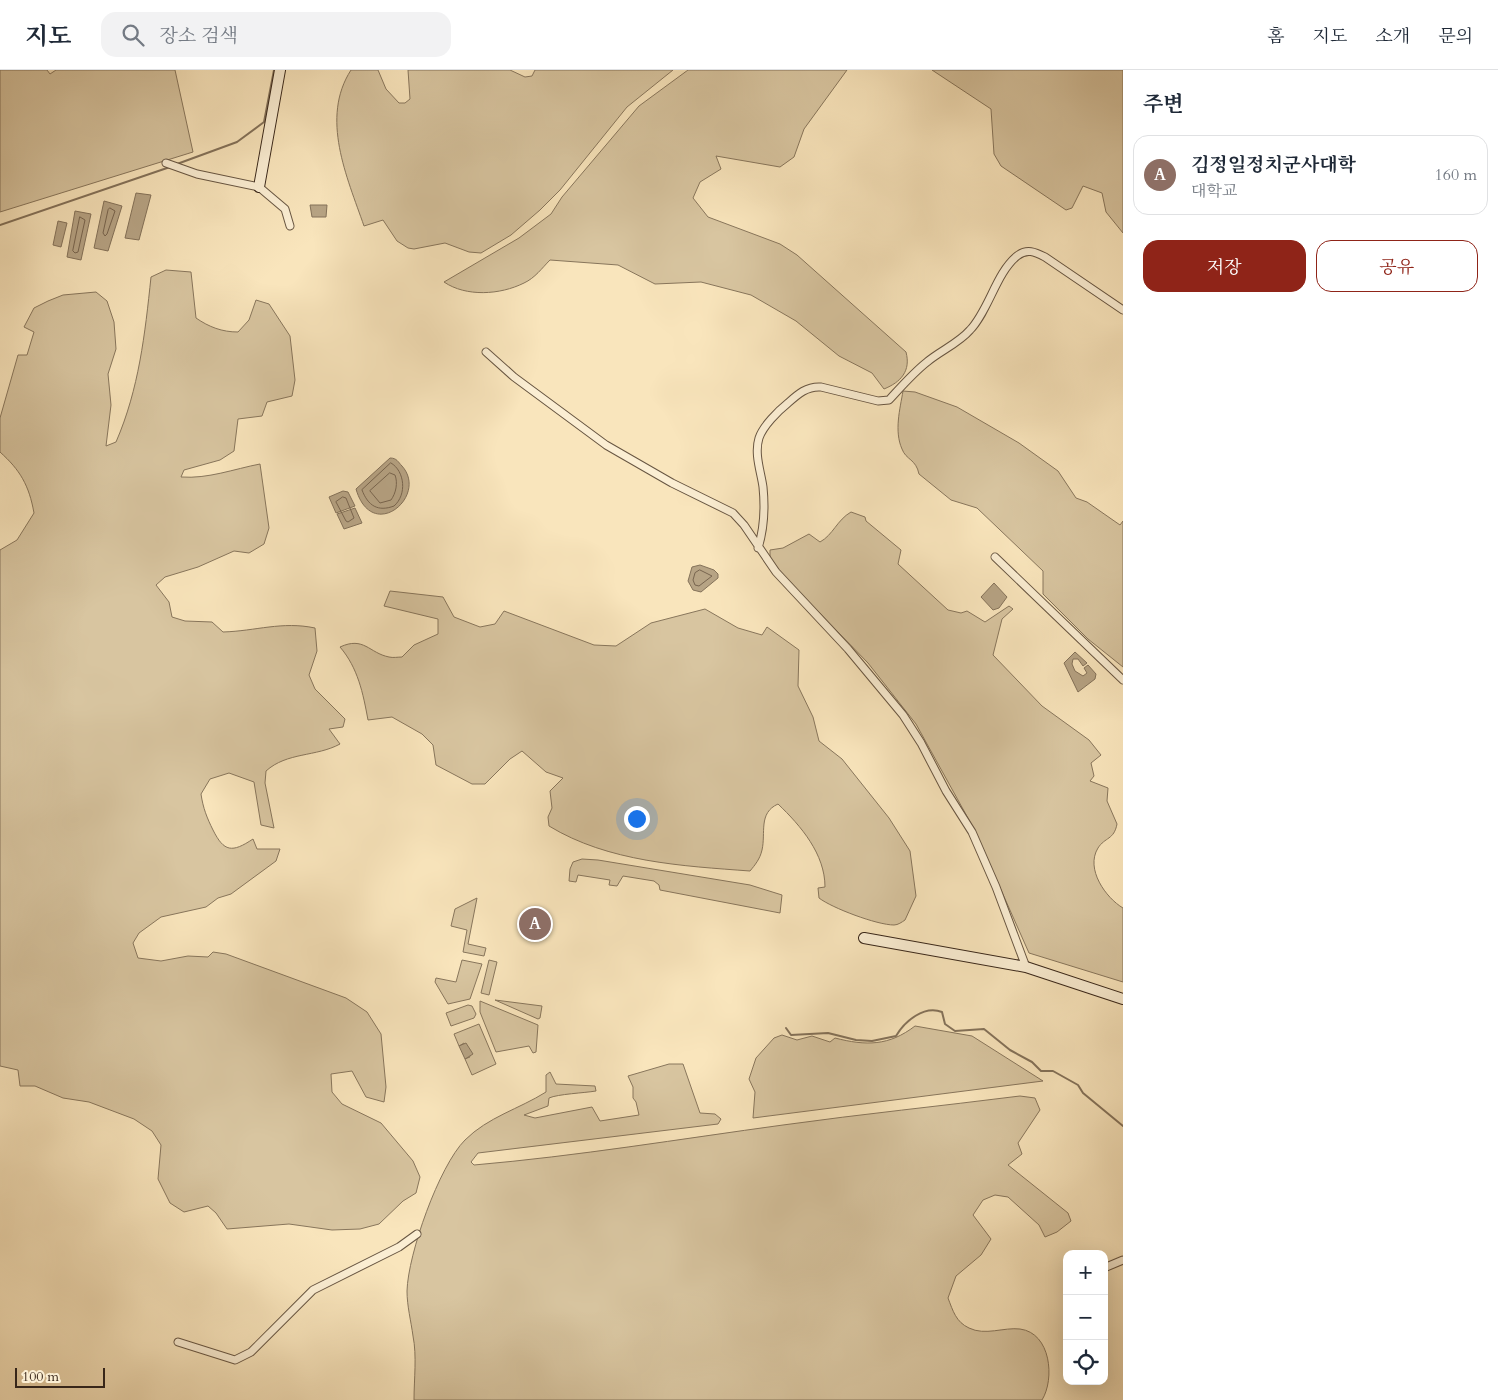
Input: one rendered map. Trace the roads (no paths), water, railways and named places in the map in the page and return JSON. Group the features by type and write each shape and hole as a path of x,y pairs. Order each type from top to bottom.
{"street":[{"path":"259,187 280,70"},
{"path":"166,163 197,174 259,187 285,209 290,226"},
{"path":"758,548 763,534 763,490 758,456 759,440 771,421 801,392 813,386 878,401 890,400 914,372 970,331 993,295 1006,270 1013,260 1025,252 1031,251 1045,257 1123,310"},
{"path":"486,352 514,377 606,445 732,513 744,525 776,572 848,649 903,715 921,743 946,791 972,832 996,887 1026,967"},
{"path":"995,557 1123,680"},
{"path":"864,938 1026,967 1123,999"},
{"path":"178,1342 229,1359 240,1359 251,1352 313,1290 399,1247 417,1234"},
{"path":"1108,1266 1123,1260"}],"water":[{"path":"136,193 151,195 139,240 125,238"},
{"path":"104,201 122,206 108,251 94,248"},
{"path":"310,205 327,205 326,217 312,217"},
{"path":"75,211 91,214 81,260 67,257"},
{"path":"58,221 67,223 61,247 53,245"},
{"path":"390,458 396,459 402,466 408,478 408,490 404,501 395,509 385,514 374,513 364,505 356,489"},
{"path":"343,491 348,492 355,506 336,513 329,497"},
{"path":"355,508 362,523 344,529 337,514"},
{"path":"700,565 714,570 718,574 718,578 701,592 693,590 688,581 692,567"},
{"path":"994,583 1007,597 999,608 993,610 981,597"},
{"path":"1075,652 1087,663 1083,666 1078,659 1073,659 1072,664 1075,671 1083,676 1087,673 1084,668 1088,665 1096,674 1095,679 1078,692 1064,663"},
{"path":"466,1043 473,1054 465,1059 459,1046"}],"waterway":[{"path":"177,164 237,142 264,122 274,70"},
{"path":"0,225 170,167"},
{"path":"786,1028 791,1035 828,1033 856,1040 872,1041 896,1036 904,1025 922,1013 935,1010 942,1012 945,1024 955,1031 984,1029 1010,1050 1032,1062 1041,1071 1053,1071 1078,1085 1083,1093 1123,1126"}],"place":[{"name":"김정일정치군사대학","path":"535,924"}]}
